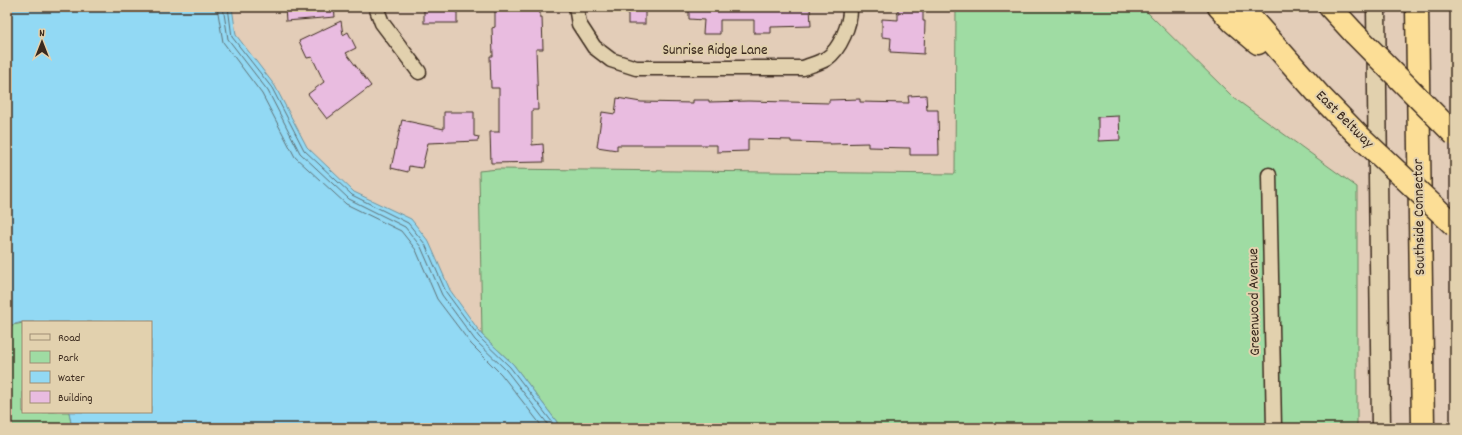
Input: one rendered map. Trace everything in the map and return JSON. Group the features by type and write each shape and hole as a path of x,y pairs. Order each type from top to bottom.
{"highway":[{"path":"1219,7 1233,22 1321,97"},
{"name":"East Beltway","path":"1241,7 1321,97 1355,132 1455,226"},
{"path":"1330,7 1455,134"},
{"name":"Southside Connector","path":"1417,7 1423,428"}],"street":[{"path":"376,7 382,23 419,72"},
{"name":"Sunrise Ridge Lane","path":"576,7 579,24 594,47 611,60 636,68 803,68 827,58 843,40 850,7"},
{"path":"1376,7 1381,428"},
{"name":"Greenwood Avenue","path":"1269,175 1274,428"}],"green space":[{"path":"956,7 1142,7 1234,98 1357,187 1357,428 556,428 557,422 513,364 482,335 479,171 498,169 955,174"},
{"path":"22,323 22,413 69,413 72,428 7,428 7,326"}],"water":[{"path":"7,7 232,7 236,35 275,86 307,147 354,192 411,219 429,242 450,290 482,335 513,364 557,422 556,428 72,428 69,413 152,413 152,321 22,321 7,326"}],"building":[{"path":"285,7 334,7 335,17 286,21"},
{"path":"424,7 457,7 457,23 424,23"},
{"path":"495,7 540,7 540,17 542,17 543,49 536,49 538,110 532,110 532,145 543,144 544,162 491,163 490,132 499,132 499,88 491,88 490,56 493,56 492,28 495,27"},
{"path":"628,7 645,7 645,24 628,24"},
{"path":"689,7 810,7 811,26 771,27 771,33 754,33 754,20 720,20 720,34 703,34 704,20 689,19"},
{"path":"898,7 923,7 923,21 925,21 924,54 890,52 891,38 882,37 882,19 898,20"},
{"path":"341,21 343,35 348,32 356,48 346,53 371,86 327,119 308,94 324,82 312,57 307,58 299,41"},
{"path":"926,95 927,110 938,110 939,155 910,155 910,148 868,147 868,143 830,144 791,142 791,140 748,139 748,151 717,152 717,145 617,145 617,150 597,147 602,112 615,114 617,98 641,102 693,103 693,100 709,100 709,102 748,101 829,103 829,100 860,99 860,102 909,103 908,96"},
{"path":"444,112 474,112 474,136 479,137 478,141 428,143 422,168 409,166 408,172 391,168 402,120 444,129"},
{"path":"1119,116 1120,140 1098,141 1098,117"}]}
